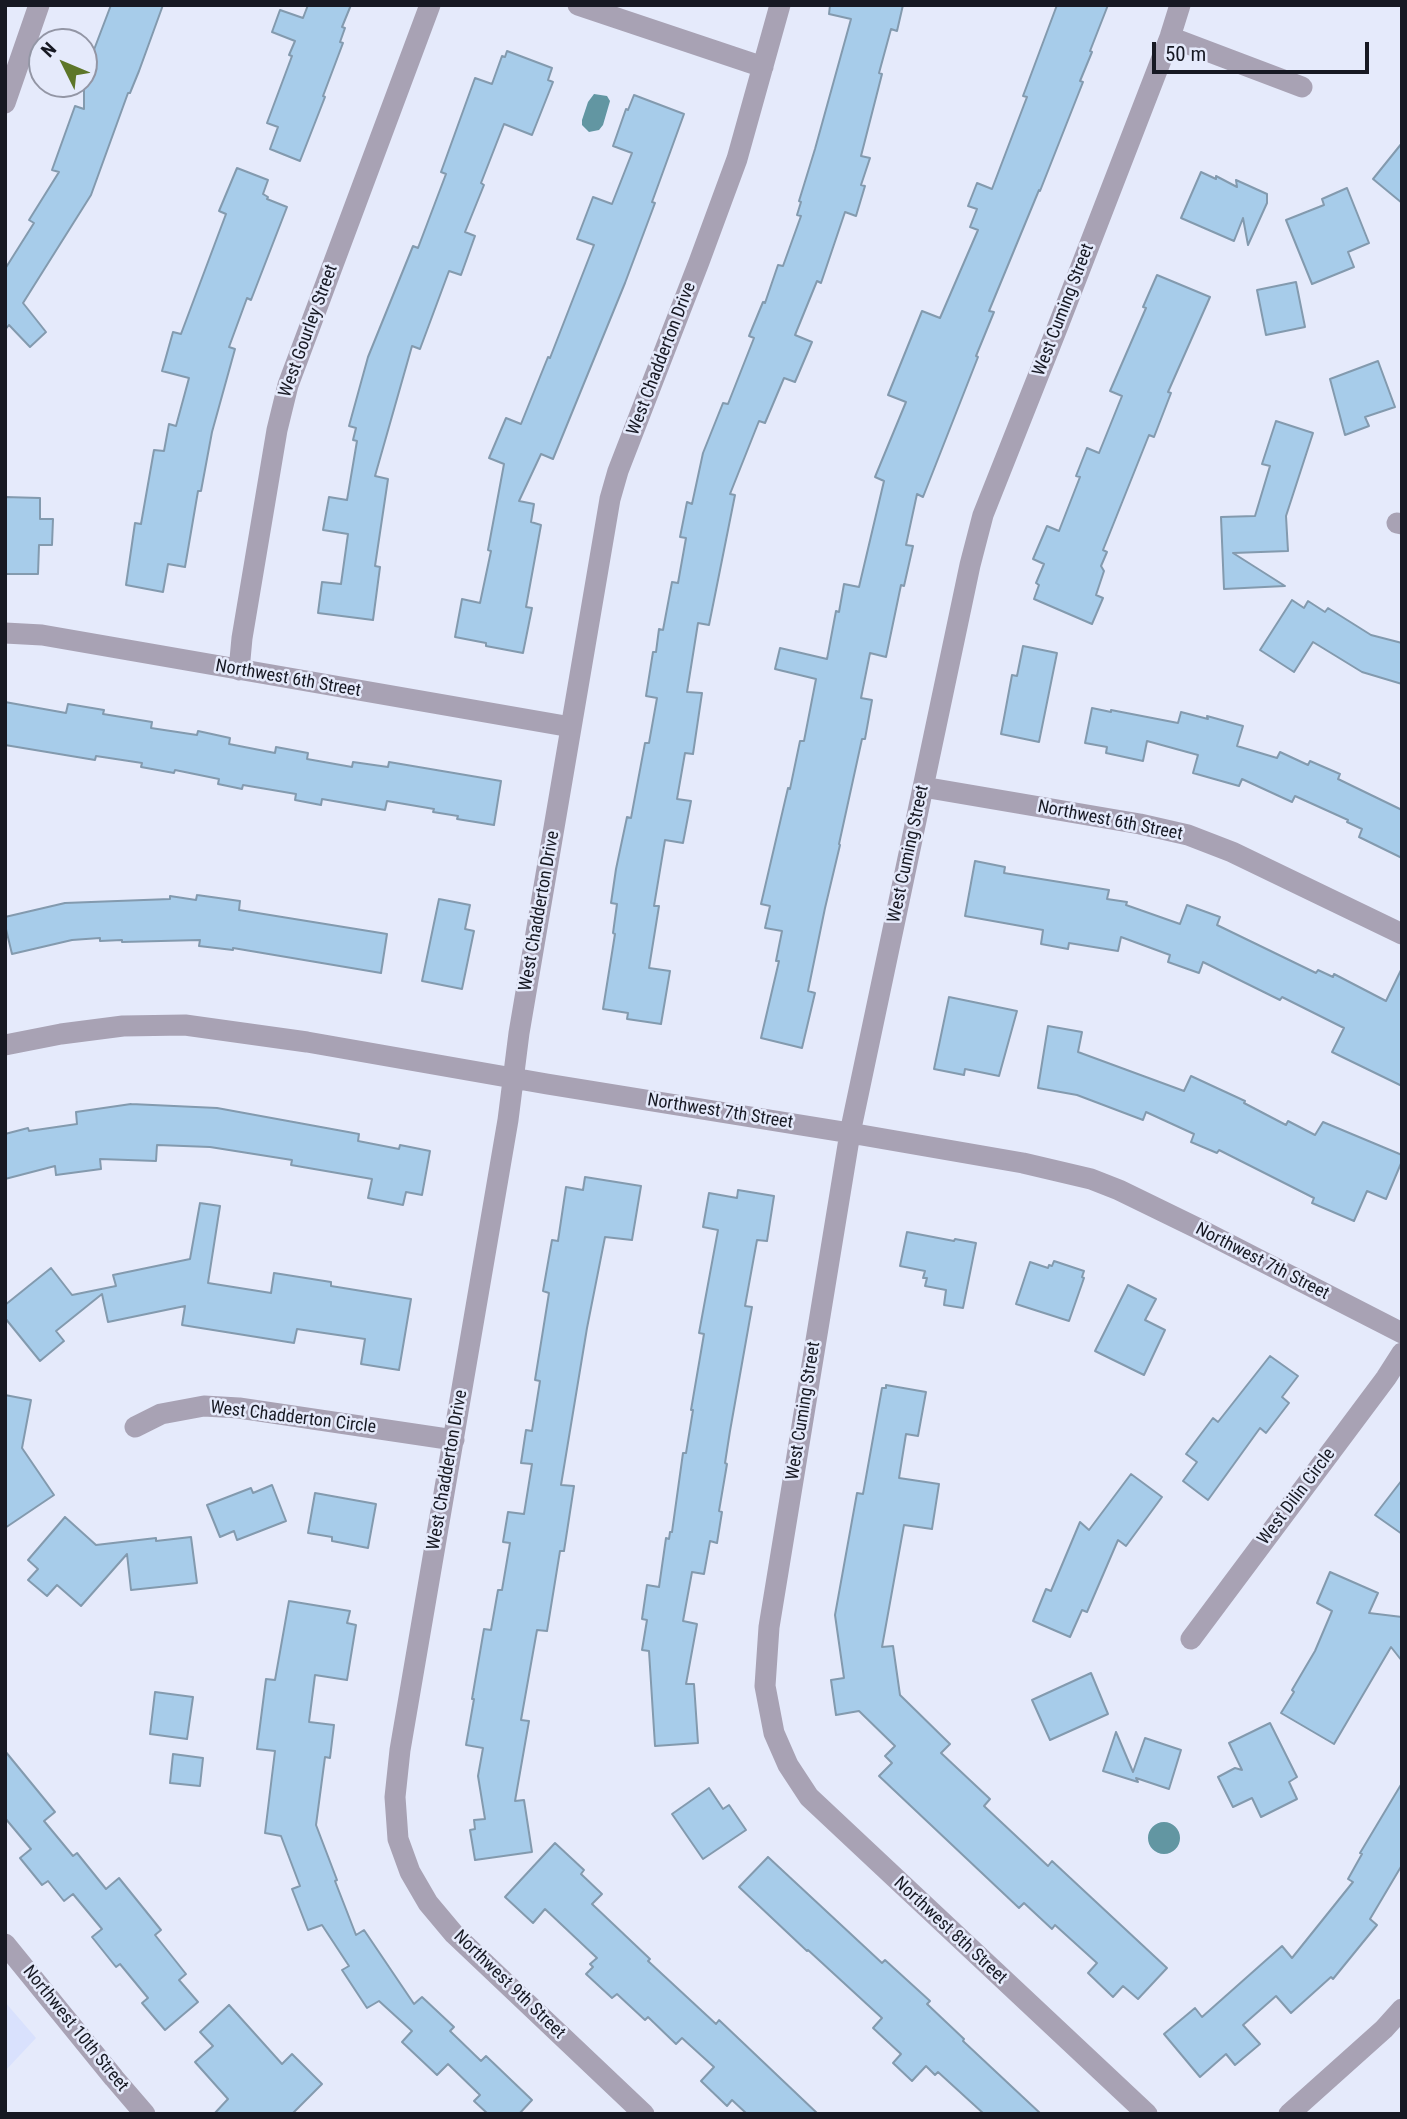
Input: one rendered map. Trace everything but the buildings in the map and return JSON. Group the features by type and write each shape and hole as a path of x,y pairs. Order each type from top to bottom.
{"street":[{"path":"5,103 39,5"},
{"name":"West Gourley Street","path":"239,670 277,430 288,385 430,5"},
{"path":"578,5 763,67"},
{"name":"West Chadderton Drive","path":"398,1839 395,1797 400,1750 508,1120 610,499 618,471 737,159 780,5"},
{"name":"West Cuming Street","path":"774,1733 765,1686 769,1627 850,1133 970,565 983,515 1054,339 1180,5"},
{"path":"1170,37 1302,87"},
{"name":"Northwest 6th Street","path":"5,633 42,635 571,727"},
{"name":"Northwest 6th Street","path":"923,787 1140,824 1188,835 1232,852 1402,934"},
{"name":"Northwest 7th Street","path":"5,1045 123,1026 185,1025 307,1042 1023,1163 1091,1179 1119,1190 1402,1333"},
{"name":"West Dilin Circle","path":"1191,1639 1402,1353"},
{"name":"West Chadderton Circle","path":"135,1427 162,1414 204,1406 239,1408 454,1440"},
{"name":"Northwest 8th Street","path":"774,1733 788,1765 821,1810 1147,2114"},
{"name":"Northwest 9th Street","path":"398,1839 410,1872 428,1903 454,1934 644,2114"},
{"name":"Northwest 10th Street","path":"5,1944 145,2114"},
{"path":"1289,2114 1402,2009"}],"shaded area":[{"path":"594,94 607,96 610,101 603,125 599,130 589,132 582,125 582,120"},
{"path":"1164,1822 1175,1827 1180,1838 1175,1849 1164,1854 1153,1849 1148,1838 1153,1827"},
{"path":"5,2002 36,2038 5,2071"}]}
